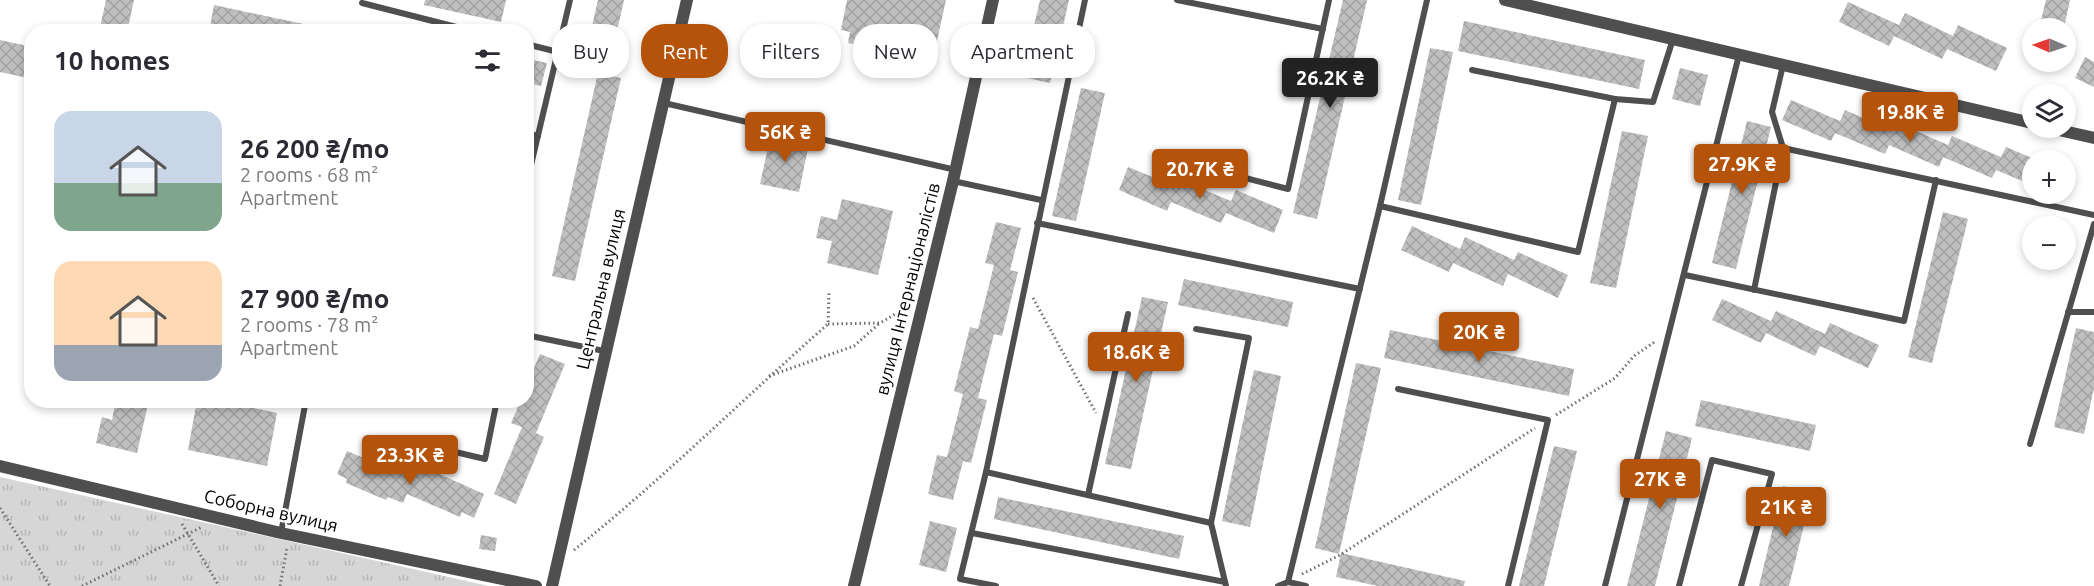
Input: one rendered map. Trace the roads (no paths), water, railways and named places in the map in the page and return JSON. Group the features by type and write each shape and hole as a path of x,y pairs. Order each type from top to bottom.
{"street":[{"name":"Центральна вулиця","path":"552,586 604,351 687,0"},
{"name":"вулиця Інтернаціоналістів","path":"854,586 955,175 993,0"},
{"path":"1505,0 2022,121"},
{"path":"2076,134 2094,138"},
{"name":"Соборна вулиця","path":"0,466 286,534 536,586"}],"lane":[{"path":"564,24 570,0"},
{"path":"996,586 960,579 986,472 1041,200 1085,0"},
{"path":"1177,0 1323,29"},
{"path":"1164,157 1288,189 1329,0"},
{"path":"1288,582 1380,206 1427,0"},
{"path":"362,3 445,24"},
{"path":"1472,70 1615,99 1653,102 1672,39"},
{"path":"534,46 552,50"},
{"path":"1605,586 1739,55"},
{"path":"1754,290 1783,148 1772,112 1783,65"},
{"path":"534,153 552,77"},
{"path":"1380,206 1578,252 1615,99"},
{"path":"664,103 955,175 1041,200"},
{"path":"534,135 538,136"},
{"path":"1783,148 2094,215"},
{"path":"1684,275 1904,321 1936,180"},
{"path":"1037,223 1360,289"},
{"path":"2030,444 2094,224"},
{"path":"2068,312 2094,312"},
{"path":"1088,495 1128,314"},
{"path":"972,533 1225,584 1211,523 1249,338 1196,329"},
{"path":"534,337 604,351"},
{"path":"1398,389 1548,420 1508,586"},
{"path":"286,534 305,408"},
{"path":"396,438 485,459 495,408"},
{"path":"1679,586 1712,460 1772,474 1741,586"},
{"path":"986,472 1211,523"},
{"path":"1278,586 1288,582 1306,586"}]}
